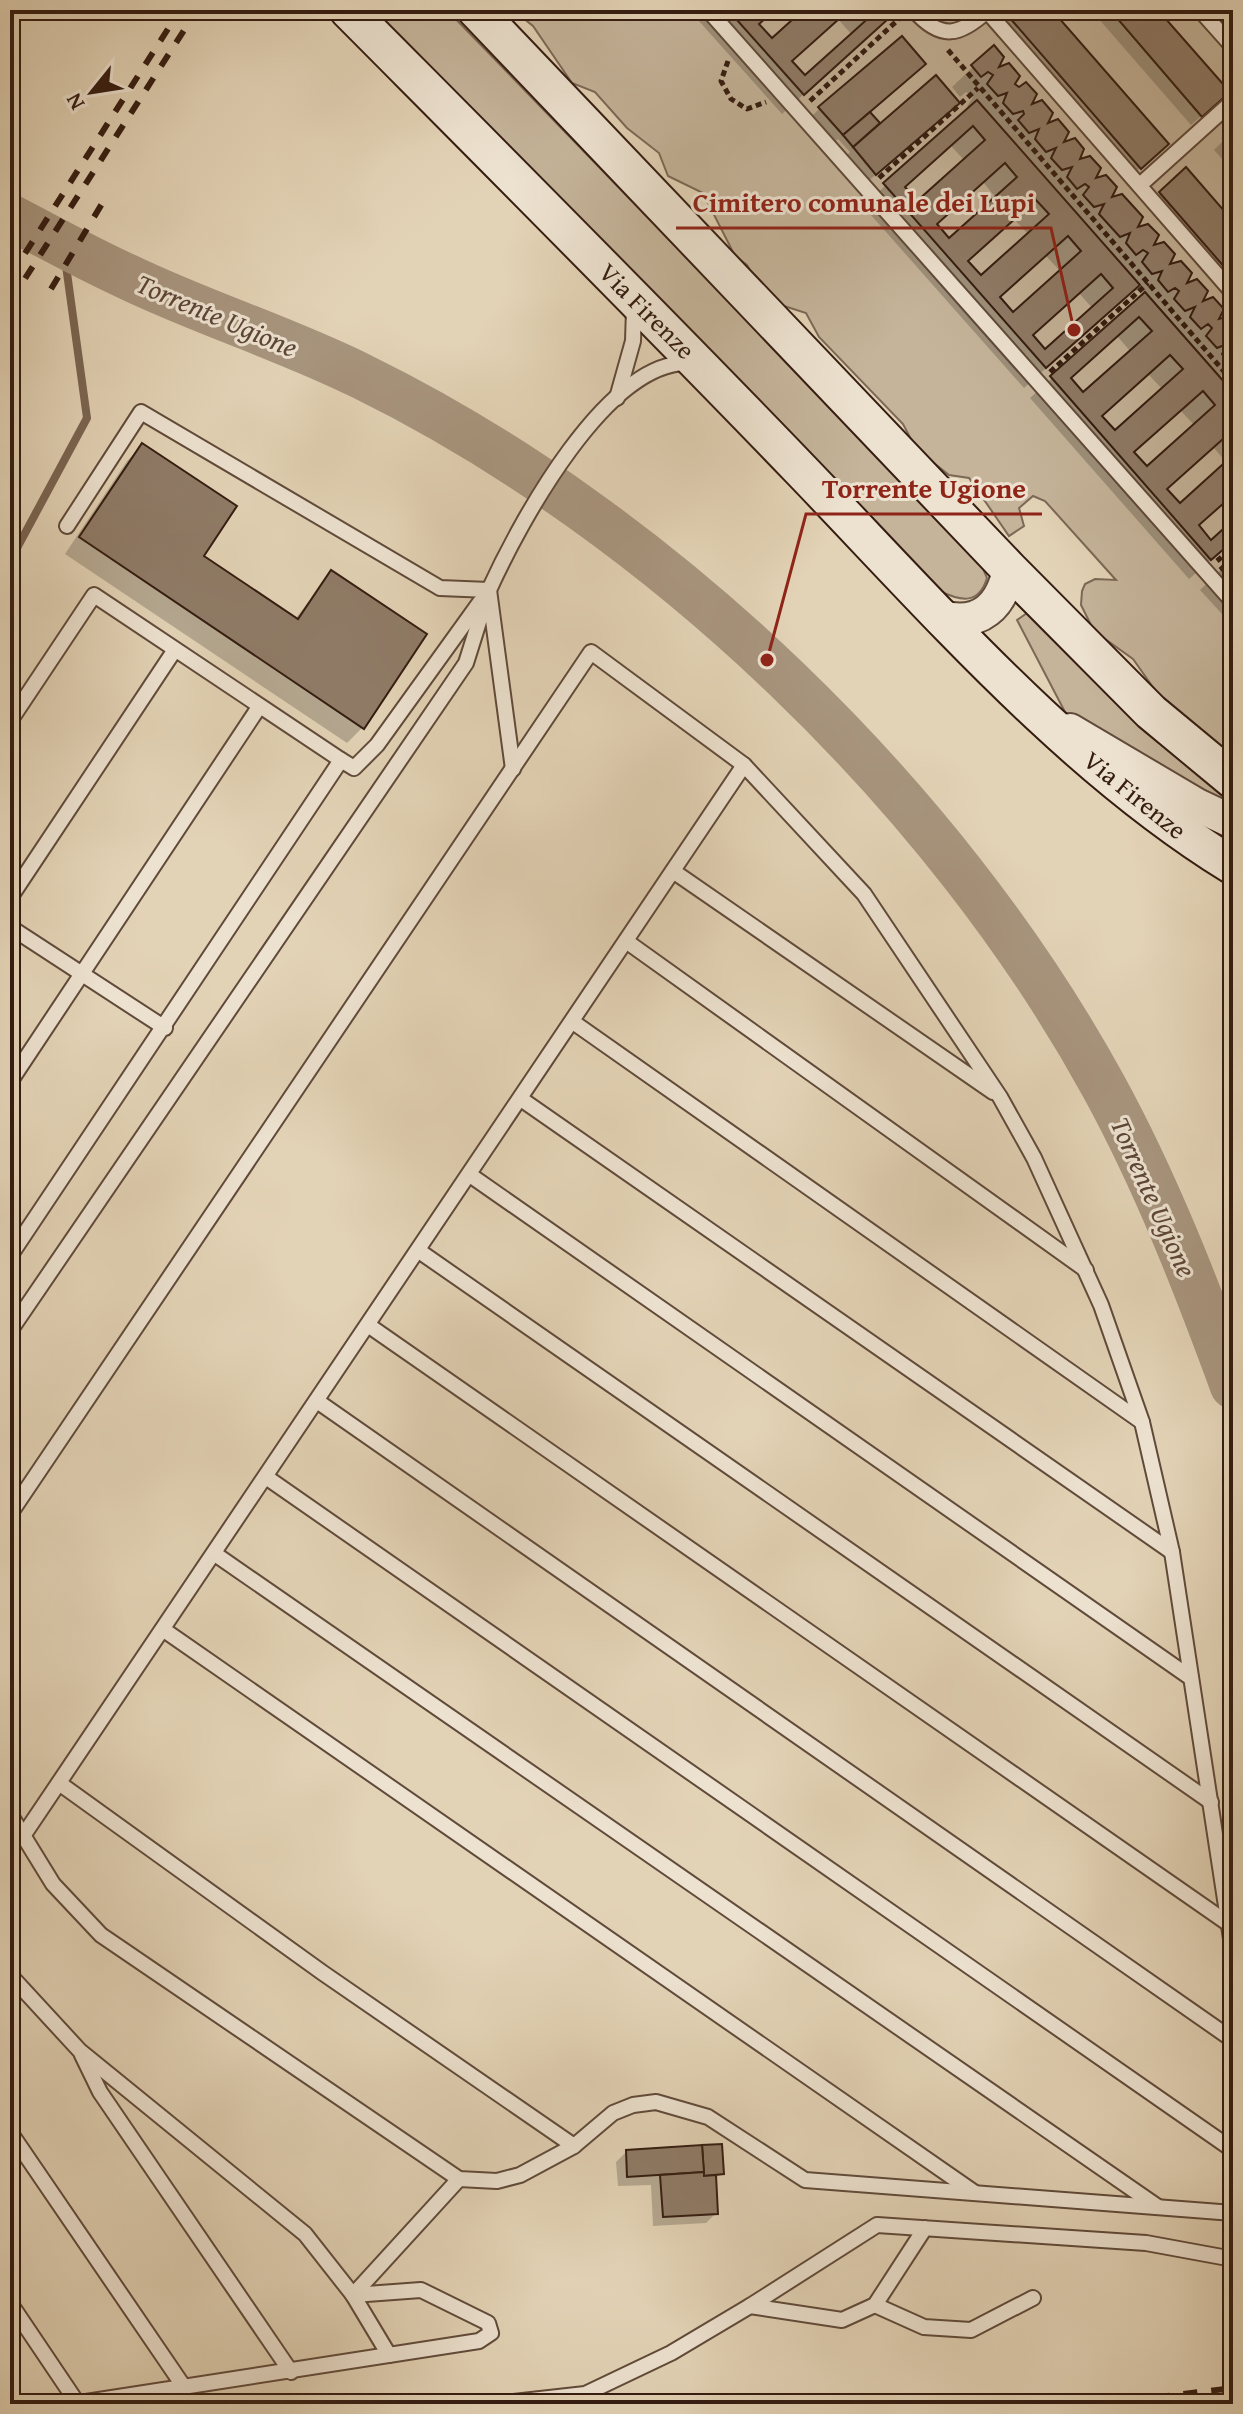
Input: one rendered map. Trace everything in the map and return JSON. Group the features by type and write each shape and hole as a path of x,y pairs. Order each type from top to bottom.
{"main road":[{"name":"Via Firenze","path":"348,10 633,296 942,617 1086,758 1141,803 1233,866"},
{"path":"476,10 1009,569 1151,712 1233,780"}],"street":[{"path":"942,617 970,621 983,615 1002,593 1009,569"},
{"name":"Via Firenze","path":"1043,715 1197,805 1233,822"}],"lane":[{"path":"708,10 1233,602"},
{"path":"912,10 930,27 955,32 971,26 987,10 1233,293"},
{"path":"1200,10 1233,47"},
{"path":"1140,185 1233,101"},
{"path":"617,398 633,341 633,296"},
{"path":"10,1331 466,663 489,590 511,541 577,442 635,382 672,362 698,363"},
{"path":"67,526 141,412 440,588 489,590"},
{"path":"10,721 94,595 354,768 377,745 489,590"},
{"path":"489,590 513,769"},
{"path":"10,898 174,651"},
{"path":"10,1514 591,652 744,765 864,894 1000,1097 1034,1158 1087,1271 1142,1422 1172,1552 1233,1952"},
{"path":"10,1082 259,707"},
{"path":"10,1256 341,760"},
{"path":"23,1836 744,765"},
{"path":"673,871 1000,1097"},
{"path":"10,927 165,1028"},
{"path":"626,941 1087,1271"},
{"path":"573,1022 1142,1422"},
{"path":"521,1099 1172,1552"},
{"path":"470,1175 1191,1678"},
{"path":"419,1251 1211,1802"},
{"path":"368,1325 1229,1924"},
{"path":"317,1401 1233,2040"},
{"path":"266,1477 1233,2150"},
{"path":"215,1554 1159,2208"},
{"path":"164,1630 978,2195"},
{"path":"59,1783 323,1973 574,2146"},
{"path":"10,1814 53,1884 101,1935 459,2179 509,2179 574,2146 613,2113 633,2105 656,2102 708,2117 805,2180 1233,2213"},
{"path":"10,1975 80,2051 305,2234 353,2295 389,2355"},
{"path":"80,2051 100,2092 291,2372"},
{"path":"10,2132 184,2387"},
{"path":"353,2295 459,2179"},
{"path":"494,2404 585,2394 671,2353 877,2225 1146,2243 1233,2259"},
{"path":"750,2306 842,2320 875,2305 925,2228"},
{"path":"10,2303 76,2404 479,2341 491,2333 488,2323 421,2290 353,2295"},
{"path":"875,2305 924,2327 971,2330 1033,2298"}],"path":[{"path":"811,100 912,10"},
{"path":"930,27 978,88 1232,380"},
{"path":"733,38 735,49 724,66 721,81 731,99 747,109 759,107 772,98 788,101"},
{"path":"879,177 978,88"},
{"path":"1057,366 1148,283"},
{"path":"1223,556 1233,547"}],"shaded area":[{"path":"367,10 447,10 980,561 987,578 979,593 962,599 940,591"},
{"path":"513,10 1233,10 1233,770 1167,707 1133,659 1094,631 1081,605 1085,584 1095,579 1116,580 1045,501 1033,496 1019,508 1024,526 1009,536 969,478 949,475 925,456 913,443 903,424 819,337 806,313 778,304 759,287 747,265 735,256 703,193 668,176 659,153 627,128 595,92 572,83 533,26"},
{"path":"1030,611 1233,793 1233,813 1065,712 1017,620"}],"building":[{"path":"728,10 775,10 759,24 772,38 803,10 849,10 792,61 805,75 873,14 869,10 898,10 804,95"},
{"path":"1017,10 1052,10 1169,144 1141,169 1009,17"},
{"path":"1110,10 1158,10 1230,92 1202,117"},
{"path":"902,36 926,64 843,135 818,107"},
{"path":"994,45 1004,57 999,67 1009,63 1020,76 1015,84 1019,87 1026,82 1037,94 1032,104 1042,100 1053,113 1048,123 1058,119 1069,132 1064,142 1075,138 1084,149 1080,159 1090,156 1101,168 1096,178 1106,175 1117,187 1112,197 1122,194 1143,217 1138,227 1148,224 1159,235 1154,245 1164,242 1175,254 1170,264 1181,261 1192,273 1187,283 1197,279 1208,291 1203,301 1213,297 1224,309 1219,319 1229,316 1233,319 1232,365 1222,354 1227,344 1217,348 1206,336 1212,328 1208,324 1201,329 1190,317 1195,307 1185,311 1174,299 1179,291 1175,288 1168,292 1158,280 1162,271 1152,274 1142,262 1148,253 1143,250 1136,255 1126,243 1130,233 1120,237 1099,214 1104,204 1094,207 1083,195 1089,187 1085,184 1077,189 1067,177 1072,167 1062,170 1051,158 1056,148 1046,152 1035,139 1039,129 1029,133 1018,120 1023,111 1013,114 1003,103 1007,93 998,96 987,84 993,75 988,72 981,77 971,65"},
{"path":"936,75 960,103 876,175 853,147"},
{"path":"977,100 1140,285 1046,368 883,183","holes":["973,126 985,140 917,201 905,187","1005,163 1017,177 949,238 937,224","1036,200 1049,214 981,275 968,261","1068,236 1081,251 1013,312 1000,297","1101,274 1113,288 1045,349 1033,335"]},
{"path":"870,112 880,123 853,147 843,135"},
{"path":"1233,129 1233,150 1223,138"},
{"path":"1186,167 1233,221 1233,277 1159,192"},
{"path":"1145,292 1233,392 1233,430 1167,489 1180,503 1233,455 1233,495 1199,525 1211,540 1233,520 1233,541 1211,560 1050,376","holes":["1139,317 1152,331 1083,392 1071,378","1170,355 1183,369 1115,430 1102,416","1203,391 1215,405 1147,466 1134,452"]},
{"path":"142,443 237,506 204,556 298,619 331,570 427,634 364,729 79,537"},
{"path":"1233,556 1233,584 1220,568"},
{"path":"722,2144 724,2174 704,2176 702,2145"},
{"path":"702,2145 704,2172 627,2177 626,2150"},
{"path":"704,2172 704,2176 716,2175 718,2214 663,2217 660,2175"}],"waterway":[{"name":"Torrente Ugione","path":"10,217 157,290 334,363 474,437 582,509 686,589 785,678 878,773 963,874 1039,979 1104,1087 1141,1160 1190,1272 1233,1386"},
{"path":"10,561 87,418 63,244"}],"railway":[{"path":"10,277 180,10"},
{"path":"10,302 197,10"},
{"path":"51,289 103,202"},
{"path":"1100,2404 1233,2388"}],"place":[{"name":"Cimitero comunale dei Lupi","path":"1074,330"},
{"name":"Torrente Ugione","path":"767,660"}]}
